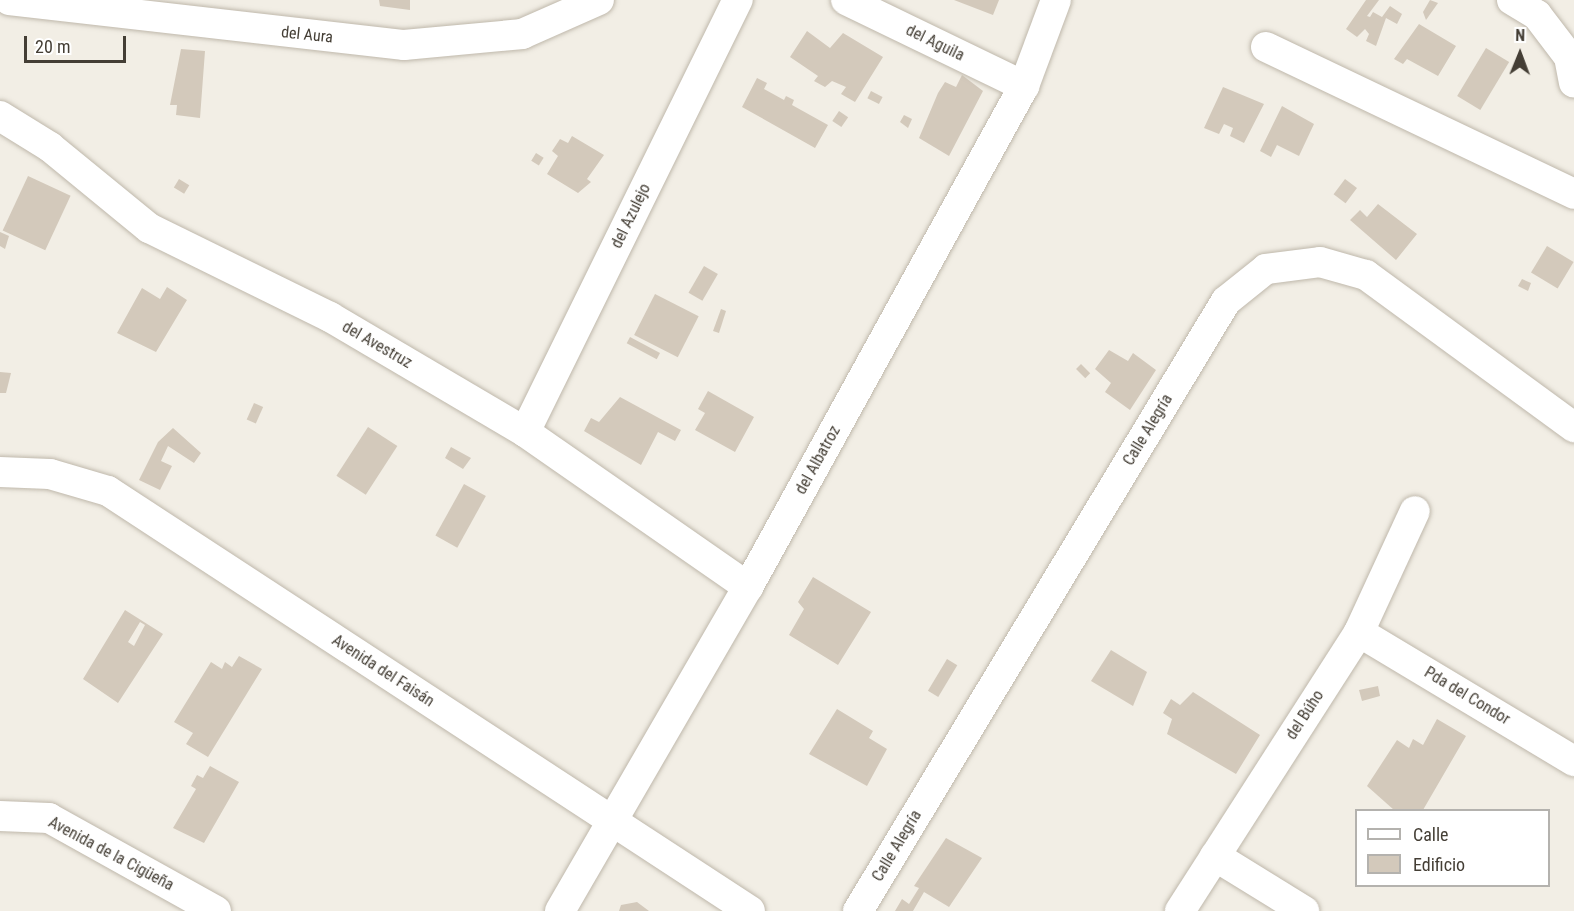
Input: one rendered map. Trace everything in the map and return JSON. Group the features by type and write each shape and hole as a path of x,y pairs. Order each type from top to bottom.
{"street":[{"name":"del Aura","path":"9,0 151,9 404,45 522,34 599,0"},
{"name":"del Azulejo","path":"525,432 738,0"},
{"name":"del Aguila","path":"846,0 1024,86"},
{"name":"del Albatroz","path":"560,911 748,587 1024,86 1056,0"},
{"path":"1512,0 1537,15 1569,57 1574,83"},
{"path":"1266,47 1574,194"},
{"name":"del Avestruz","path":"0,116 50,147 149,228 330,317 525,432 748,587"},
{"name":"Calle Alegría","path":"858,911 1226,301 1266,269 1320,262 1366,275 1574,427"},
{"name":"Avenida del Faisán","path":"0,472 50,474 108,491 750,911"},
{"name":"del Búho","path":"1180,911 1359,632 1415,511"},
{"name":"Pda del Condor","path":"1359,632 1574,761"},
{"name":"Avenida de la Cigüeña","path":"0,816 49,818 216,911"},
{"path":"1215,856 1304,911"}],"building":[{"path":"379,0 410,0 410,10 380,6"},
{"path":"954,0 999,0 993,15"},
{"path":"1366,0 1379,0 1367,16 1370,17 1373,12 1382,17 1390,6 1402,14 1397,24 1386,18 1376,46 1366,41 1369,34 1365,29 1357,37 1346,29"},
{"path":"1430,0 1438,3 1426,20 1423,12"},
{"path":"1419,24 1456,46 1438,76 1407,59 1403,64 1394,59"},
{"path":"807,31 830,48 843,33 883,57 855,102 841,94 846,87 832,81 825,87 814,81 818,76 790,57"},
{"path":"1486,48 1509,62 1480,110 1457,96"},
{"path":"181,49 205,51 200,118 176,115 177,105 170,105"},
{"path":"962,75 983,91 949,156 919,138 945,82 956,87"},
{"path":"757,78 767,83 764,89 784,100 786,96 794,100 792,105 828,125 815,148 742,107"},
{"path":"1223,87 1264,104 1244,143 1230,136 1233,128 1224,124 1219,134 1204,128"},
{"path":"871,91 883,97 879,104 867,98"},
{"path":"1282,106 1314,124 1299,156 1277,145 1271,157 1260,151"},
{"path":"839,111 848,117 841,127 832,121"},
{"path":"904,115 912,119 908,128 900,122"},
{"path":"572,136 604,155 587,179 591,182 578,193 547,174 558,156 552,151 560,139 568,143"},
{"path":"536,153 544,158 539,165 531,161"},
{"path":"28,176 71,196 45,250 3,230"},
{"path":"179,179 189,185 184,194 174,188"},
{"path":"1345,179 1357,188 1346,203 1334,194"},
{"path":"1378,204 1417,234 1396,260 1350,220 1360,210 1367,217"},
{"path":"0,232 9,236 5,249 0,246"},
{"path":"1547,246 1574,262 1558,289 1531,273"},
{"path":"704,266 718,274 702,301 688,293"},
{"path":"1522,279 1531,283 1528,291 1518,286"},
{"path":"167,287 187,300 156,352 117,333 142,288 160,299"},
{"path":"655,294 699,316 678,357 634,335"},
{"path":"721,309 726,311 719,333 713,331"},
{"path":"630,337 660,353 657,359 627,343"},
{"path":"1109,350 1128,361 1133,353 1156,370 1130,410 1105,392 1111,383 1095,369"},
{"path":"1081,364 1090,373 1085,378 1076,369"},
{"path":"0,372 11,373 6,393 0,393"},
{"path":"708,391 754,417 735,452 695,430 705,413 698,409"},
{"path":"620,397 681,430 675,441 658,432 641,465 584,431 591,418 599,422"},
{"path":"254,403 263,407 256,424 247,419"},
{"path":"368,427 397,446 366,495 336,476"},
{"path":"173,428 201,453 194,463 168,446 161,461 172,466 160,490 139,480 158,442"},
{"path":"451,447 471,458 463,469 445,458"},
{"path":"464,484 486,496 457,548 435,536"},
{"path":"813,577 871,612 838,665 789,635 804,609 798,602"},
{"path":"125,610 163,634 118,703 83,679","holes":["140,622 145,625 134,646 128,642"]},
{"path":"1111,650 1147,672 1133,706 1091,681"},
{"path":"239,656 262,669 208,757 186,744 193,733 174,722 211,662 222,669 225,662 232,667"},
{"path":"947,659 957,665 938,697 928,691"},
{"path":"1378,686 1380,696 1362,701 1359,690"},
{"path":"1193,692 1260,735 1236,774 1167,734 1172,719 1163,713 1171,699 1180,705"},
{"path":"837,709 873,731 869,738 887,749 867,786 809,754"},
{"path":"1437,719 1466,736 1424,809 1393,809 1367,786 1397,740 1409,748 1413,739 1423,745"},
{"path":"210,766 239,782 204,843 173,828 196,789 191,786 197,775 203,778"},
{"path":"946,838 982,858 949,907 924,892 913,911 895,911 902,899 909,904 919,888 914,886"},
{"path":"637,902 649,911 619,911 621,905"}]}
